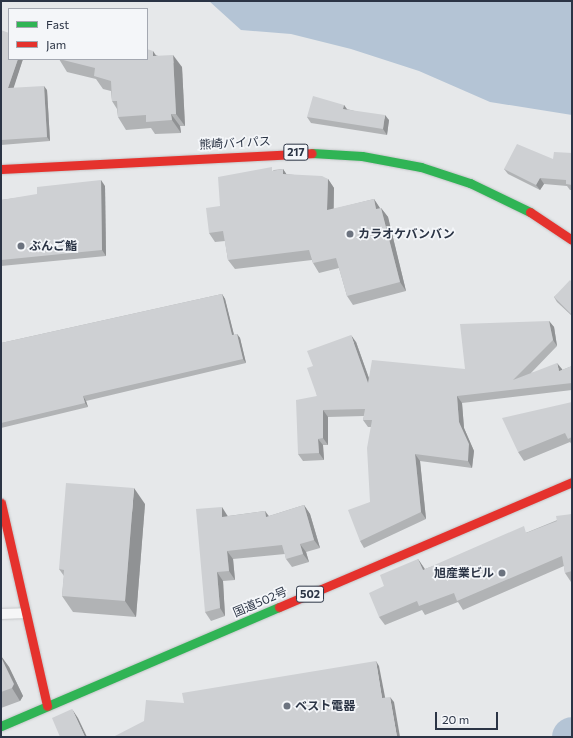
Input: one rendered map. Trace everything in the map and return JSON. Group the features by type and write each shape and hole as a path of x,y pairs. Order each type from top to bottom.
{"main road":[{"name":"熊崎バイパス","path":"1,169 288,152 362,156 421,167 470,183 543,218 572,240"},
{"name":"国道502号","path":"1,726 572,482"},
{"path":"1,503 47,706"}],"lane":[{"path":"1,614 26,613"}],"water":[{"path":"209,1 572,1 572,115 490,102 419,71 351,49 291,34 241,30"}],"building":[{"path":"1,30 8,33 8,60 18,60 8,88 44,86 47,137 1,140"},
{"path":"148,49 153,51 153,56 173,55 176,114 171,114 172,120 146,122 146,115 118,117 117,101 112,101 111,81 94,76 95,68 63,60 148,60"},
{"path":"313,96 344,105 343,109 385,115 383,129 307,117"},
{"path":"517,144 553,159 554,152 572,153 572,185 566,184 566,180 540,178 536,185 504,169"},
{"path":"272,167 272,171 283,169 283,174 322,176 328,179 327,210 374,199 376,209 381,208 400,282 347,296 336,258 313,263 309,250 228,260 223,231 209,233 206,208 220,206 218,177"},
{"path":"101,180 102,250 1,260 1,200 37,194 37,187"},
{"path":"570,280 572,282 572,315 554,297"},
{"path":"222,294 232,335 237,334 243,359 83,396 85,403 1,423 1,343"},
{"path":"549,321 553,340 513,380 557,363 559,371 572,366 572,383 457,396 459,422 469,444 468,461 415,454 421,512 360,541 348,510 370,502 367,448 372,420 363,420 365,409 323,410 323,438 318,439 319,453 298,454 296,400 317,396 307,368 313,366 307,351 351,335 368,383 372,360 465,369 460,324"},
{"path":"572,402 572,437 568,439 565,433 518,452 502,418"},
{"path":"66,483 134,488 125,601 62,596 64,570 59,569"},
{"path":"304,505 314,540 300,544 303,554 286,559 282,545 227,551 229,571 217,572 220,608 205,612 196,509 222,507 222,517 265,511 266,517"},
{"path":"572,514 572,571 565,573 562,556 457,601 454,593 419,606 417,601 379,617 369,593 384,586 380,575 418,559 423,570 524,526 526,533 557,521 556,516"},
{"path":"1,657 14,684 12,688 1,692"},
{"name":"ベスト電器","path":"376,661 382,698 390,697 397,737 113,737 144,721 146,700 184,703 182,693"},
{"path":"72,709 85,737 60,737 52,718"}],"traffic: fast":[{"path":"312,153 362,156 421,167 470,183 530,212"},
{"path":"1,726 279,607"}],"traffic: jam":[{"path":"1,169 312,153"},
{"path":"530,212 572,240"},
{"path":"279,607 572,482"},
{"path":"1,503 47,706"}],"place":[{"name":"カラオケバンバン","path":"350,234"},
{"name":"ぶんご鮨","path":"21,246"},
{"name":"旭産業ビル","path":"502,573"},
{"name":"ベスト電器","path":"287,706"}]}
